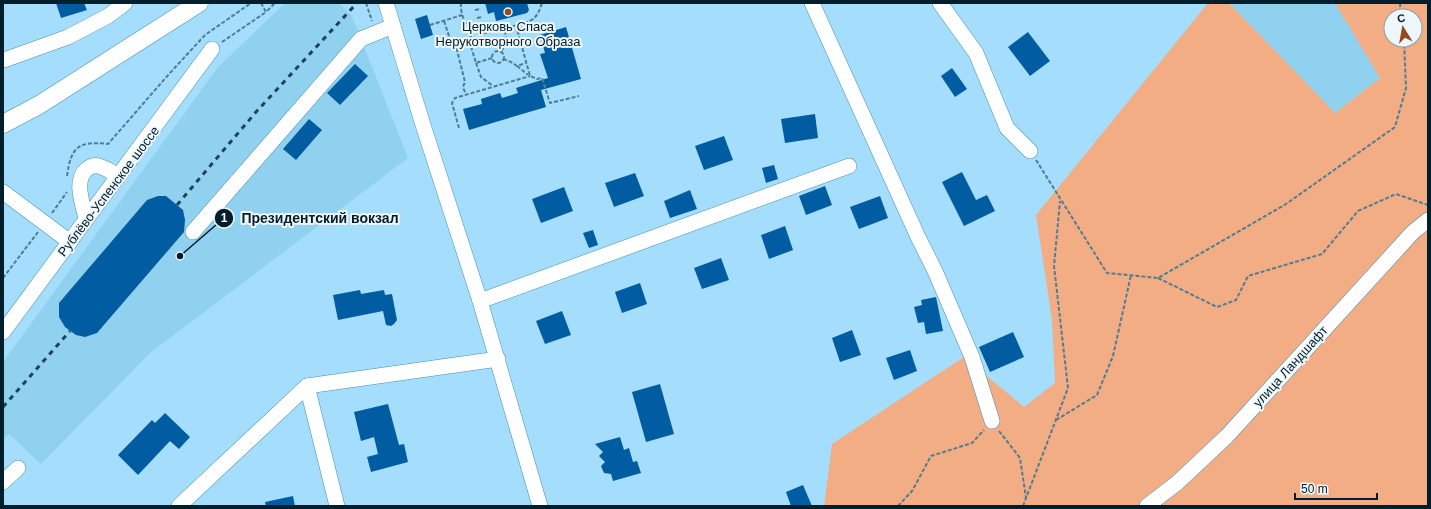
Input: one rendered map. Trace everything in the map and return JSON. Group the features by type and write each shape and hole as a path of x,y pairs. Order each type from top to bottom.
{"main road":[{"path":"3,125 12,115 39,105 199,3"}],"street":[{"path":"4,60 68,37 108,16 125,3"},
{"path":"386,3 425,132 498,359 540,506"},
{"path":"812,3 938,278 972,357 992,421"},
{"path":"940,3 976,53 1007,128 1030,151"},
{"path":"193,232 361,39 392,22"},
{"name":"Рублёво-Успенское шоссе","path":"3,332 212,49"},
{"path":"86,219 80,187 81,175 88,168 96,166 106,168 113,172 117,178"},
{"path":"480,301 849,166"},
{"path":"3,192 70,242"},
{"name":"улица Ландшафт","path":"1147,506 1177,483 1227,436 1413,232 1428,220"},
{"path":"179,506 307,386 498,359"},
{"path":"307,386 337,506"},
{"path":"3,482 18,468"}],"path":[{"path":"67,178 73,153 82,145 94,143 108,144 205,35 251,3"},
{"path":"261,3 266,12"},
{"path":"212,49 266,12 275,3"},
{"path":"366,3 374,26 392,22"},
{"path":"461,3 462,15 465,22 472,29 480,33 503,29 533,19 539,12 542,3"},
{"path":"475,10 480,9"},
{"path":"430,25 462,15"},
{"path":"477,18 483,17"},
{"path":"444,21 450,39 457,50 465,82 463,87 466,95"},
{"path":"516,25 530,76"},
{"path":"492,58 494,52 501,51 505,48 507,41 503,29"},
{"path":"474,30 469,40 476,63 481,77 494,86"},
{"path":"1158,278 1286,204 1395,127 1406,88 1404,48"},
{"path":"501,51 504,55 503,59"},
{"path":"476,63 492,58"},
{"path":"492,58 497,62 501,62 503,59"},
{"path":"503,59 511,62 530,76 537,79 542,78 550,103 579,96"},
{"path":"516,66 526,63"},
{"path":"459,128 452,103 455,98 530,76"},
{"path":"1030,151 1107,273 1158,278 1217,307 1236,300 1248,276 1322,254 1358,211 1396,194 1428,205"},
{"path":"3,278 68,191"},
{"path":"1023,506 1068,388 1054,266 1061,199"},
{"path":"1055,421 1097,395 1113,356 1131,276"},
{"path":"898,506 912,491 931,456 972,443 992,421 1020,458 1026,498"}],"shaded area":[{"path":"285,3 339,3 352,16 408,158 150,353 41,464 9,434 3,440 3,362 218,67"},
{"path":"1208,3 1229,3 1335,113 1380,78 1335,3 1428,3 1428,506 824,506 832,444 964,357 1024,407 1055,383 1052,320 1036,215"},
{"path":"1229,3 1335,3 1380,78 1335,113"}],"building":[{"path":"56,3 84,3 87,10 61,18"},
{"name":"Церковь Спаса Нерукотворного Образа","path":"485,3 527,3 529,10 527,13 496,21 494,12 488,14"},
{"path":"427,15 433,35 421,39 415,19"},
{"path":"566,27 581,79 541,90 546,107 469,130 463,109 482,104 481,99 500,93 502,98 518,93 516,88 548,78 540,54 545,53 540,35"},
{"path":"1028,32 1050,61 1030,76 1008,47"},
{"path":"355,64 368,76 340,105 327,93"},
{"path":"952,68 967,89 955,97 941,76"},
{"path":"815,114 818,138 785,143 781,119"},
{"path":"309,119 322,130 296,160 283,149"},
{"path":"724,136 733,160 704,170 695,146"},
{"path":"774,165 778,179 766,183 762,168"},
{"path":"962,172 976,200 987,195 995,211 964,226 942,182"},
{"path":"635,173 644,196 614,207 605,183"},
{"path":"825,186 832,205 806,215 799,196"},
{"path":"564,187 573,211 541,223 532,199"},
{"path":"690,190 697,209 670,218 664,201"},
{"path":"158,196 166,196 183,210 185,220 184,232 97,333 85,337 76,335 65,327 59,317 59,303 147,200"},
{"path":"880,196 888,218 859,229 850,207"},
{"path":"785,226 793,250 769,259 761,235"},
{"path":"593,230 598,245 589,248 583,233"},
{"path":"721,258 729,280 702,289 694,268"},
{"path":"640,283 647,304 622,313 615,292"},
{"path":"360,290 361,294 384,290 385,295 392,294 397,320 394,324 391,326 386,325 383,311 338,320 333,295"},
{"path":"936,297 943,331 926,334 924,322 918,323 914,307 922,305 921,300"},
{"path":"562,311 571,335 545,344 536,321"},
{"path":"852,330 861,355 840,362 832,338"},
{"path":"1013,332 1024,357 990,372 979,347"},
{"path":"910,350 917,371 894,380 886,358"},
{"path":"660,384 674,434 646,442 632,392"},
{"path":"388,404 399,445 404,444 408,462 371,472 367,457 378,454 374,437 361,441 354,412"},
{"path":"165,413 190,437 179,449 170,441 138,475 118,455 152,420 155,423"},
{"path":"620,437 624,450 629,448 633,462 637,461 641,473 613,481 611,474 604,473 601,466 605,462 599,456 603,452 595,444"},
{"path":"803,485 812,506 791,506 786,492"},
{"path":"293,496 295,506 266,506 265,502"}],"railway":[{"path":"177,205 256,112 357,3"},
{"path":"3,407 70,331"}],"place":[{"name":"Церковь Спаса Нерукотворного Образа","path":"508,12"},
{"name":"Президентский вокзал","path":"180,256"}]}
